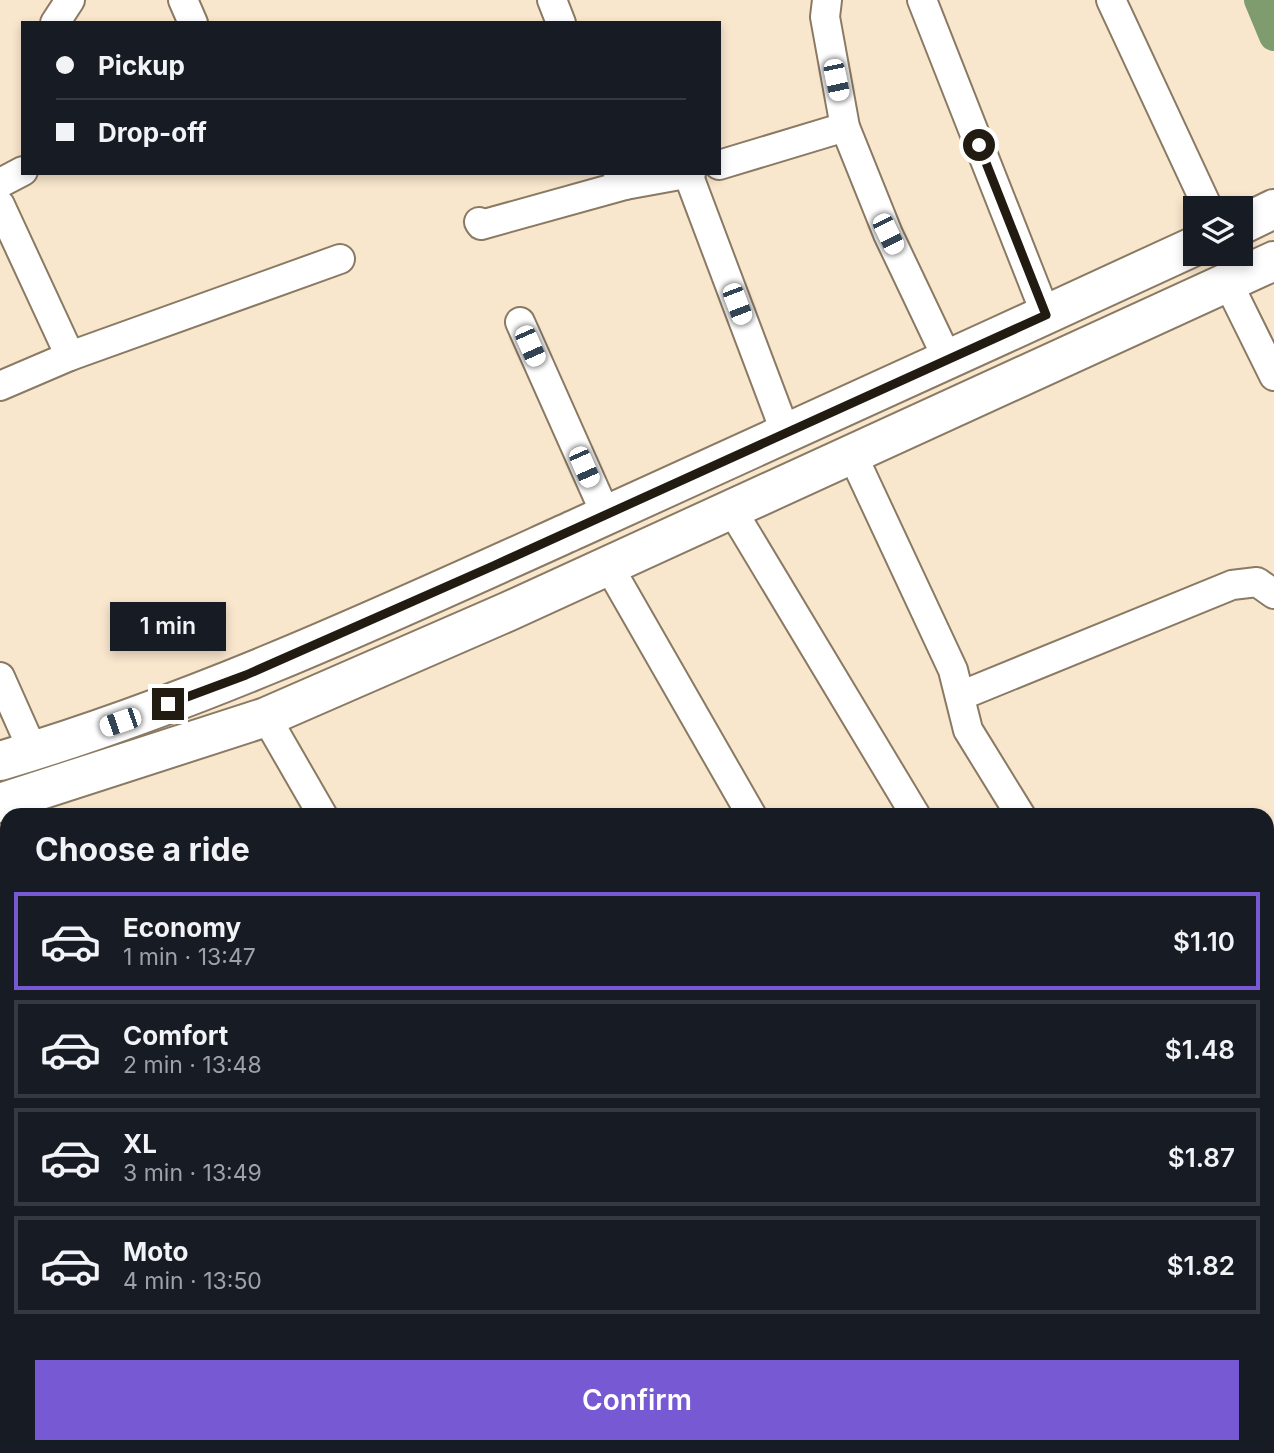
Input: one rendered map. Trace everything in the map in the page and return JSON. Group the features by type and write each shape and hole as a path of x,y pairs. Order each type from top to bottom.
{"main road":[{"path":"1253,219 1274,209"},
{"path":"16,756 246,675 786,434 1183,252"},
{"path":"0,803 266,717 853,456 1274,261"}],"street":[{"path":"56,21 70,0"},
{"path":"183,0 192,21"},
{"path":"552,0 560,21"},
{"path":"827,0 825,18 845,127 888,234 948,360"},
{"path":"922,0 1046,315"},
{"path":"1111,0 1202,196"},
{"path":"721,164 845,127"},
{"path":"0,183 21,172"},
{"path":"480,222 481,225 622,179 676,175"},
{"path":"690,175 786,434"},
{"path":"0,205 70,356"},
{"path":"0,386 70,356 340,260"},
{"path":"1228,283 1274,376"},
{"path":"520,322 606,515"},
{"path":"853,456 953,670 968,730 1016,808"},
{"path":"732,510 911,808"},
{"path":"608,565 747,808"},
{"path":"960,696 1231,586 1257,582 1274,594"},
{"path":"0,677 16,756"},
{"path":"266,717 318,808"}],"waterway":[{"path":"1259,0 1274,36"}],"route":[{"path":"168,704 246,675 493,566 1046,315 979,145"}]}
